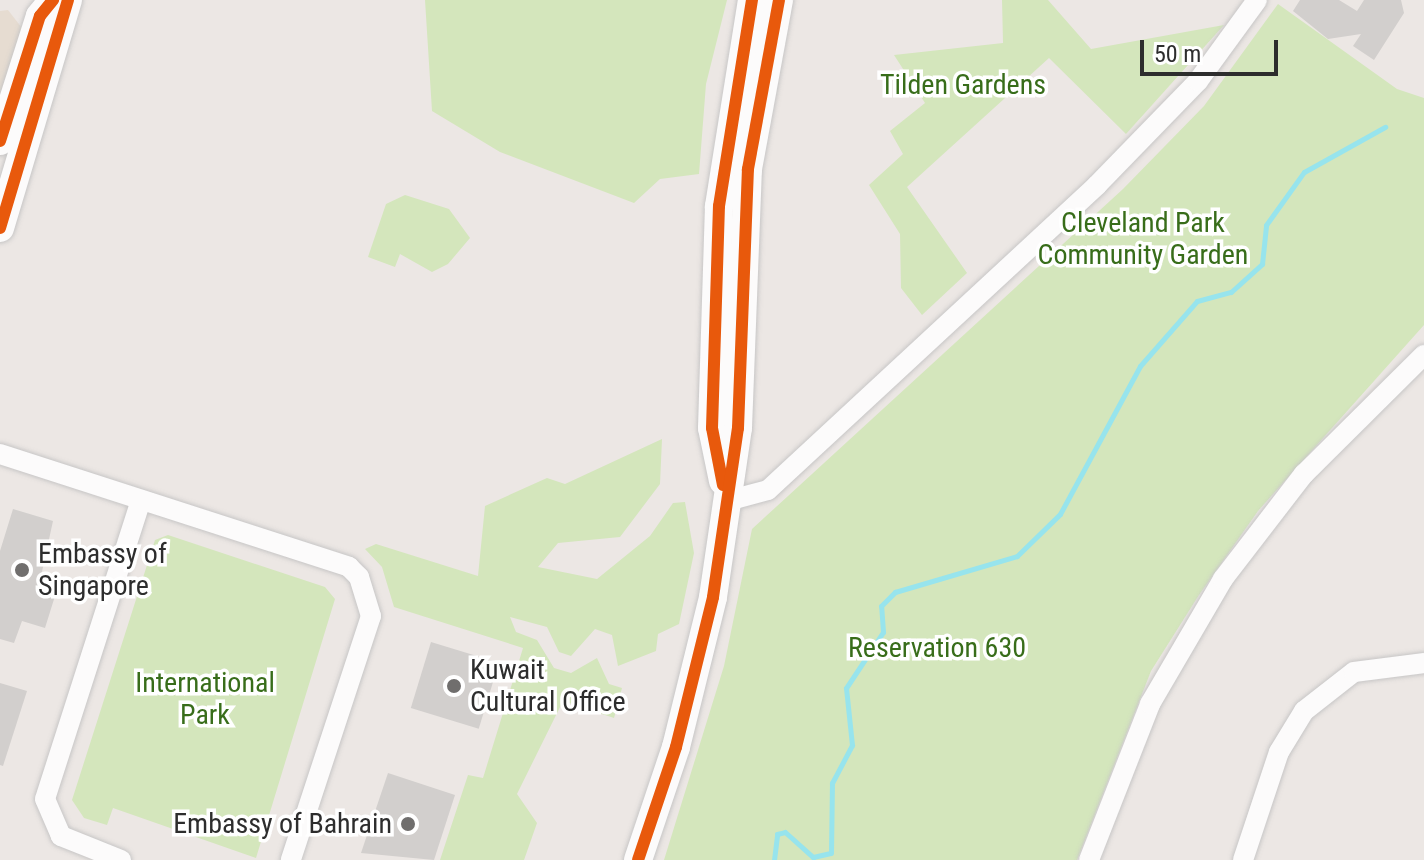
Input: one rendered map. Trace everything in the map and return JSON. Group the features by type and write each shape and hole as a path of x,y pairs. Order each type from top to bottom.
{"street":[{"path":"0,141 40,16 53,0"},
{"path":"0,228 68,0"},
{"path":"638,860 701,655 727,501 741,385 735,168 752,0"},
{"path":"735,168 779,0"},
{"path":"727,501 768,490 1097,185 1198,81 1257,0"},
{"path":"1089,860 1150,704 1223,579 1304,474 1422,358"},
{"path":"0,454 349,567 366,591 371,616 291,860"},
{"path":"121,860 61,836 45,799 141,500"},
{"path":"1243,860 1279,752 1304,711 1354,672 1424,663"}],"shaded area":[{"path":"8,10 22,28 0,95 0,11"}],"green space":[{"path":"425,0 727,0 706,84 699,174 660,179 634,203 500,152 432,111"},
{"name":"Tilden Gardens","path":"1002,0 1048,0 1091,49 1224,25 1126,134 1049,58 907,187 967,273 922,315 901,288 900,234 869,185 903,154 890,131 925,103 894,55 1003,43"},
{"name":"Reservation 630","path":"1278,4 1397,89 1424,98 1424,325 1258,511 1199,595 1151,671 1077,860 664,860 724,666 752,529 1123,189 1204,106"},
{"path":"405,195 449,209 470,238 448,264 432,272 400,254 395,267 368,257 386,204"},
{"path":"662,439 660,484 620,537 558,543 538,567 597,579 650,536 673,503 685,502 694,553 679,624 658,634 656,651 618,666 612,635 595,629 571,656 559,652 547,627 510,617 516,632 537,640 554,668 571,673 597,658 609,684 622,688 614,718 563,701 517,794 537,823 524,860 440,860 468,775 483,778 523,648 394,607 382,567 365,549 376,544 478,576 485,506 547,478 565,484"},
{"name":"International Park","path":"168,535 325,587 335,599 256,858 113,808 107,825 84,818 72,800 155,540"}],"building":[{"path":"1300,0 1339,0 1357,11 1364,0 1401,0 1404,13 1374,60 1353,46 1361,34 1328,39 1293,11"},
{"name":"Embassy of Singapore","path":"13,509 53,521 38,590 55,596 45,628 22,621 14,643 0,639 0,551"},
{"name":"Kuwait Cultural Office","path":"431,642 499,663 479,729 411,708"},
{"path":"0,683 27,691 3,766 0,765"},
{"name":"Embassy of Bahrain","path":"388,773 455,795 434,860 361,853"}],"waterway":[{"path":"774,860 777,834 785,832 813,857 831,853 832,783 852,745 846,688 883,632 881,606 895,592 1017,556 1060,514 1140,366 1197,301 1231,292 1262,264 1266,225 1304,172 1385,127"}],"cycle path":[{"path":"0,141 40,16 53,0"},
{"path":"0,228 68,0"},
{"path":"723,485 712,428 719,206 752,0"},
{"path":"638,860 676,747 713,597 738,428 748,169 779,0"}],"place":[{"name":"Embassy of Singapore","path":"22,570"},
{"name":"Kuwait Cultural Office","path":"454,686"},
{"name":"Embassy of Bahrain","path":"408,824"}],"park label":[{"name":"Cleveland Park Community Garden","path":"1143,239"}]}
